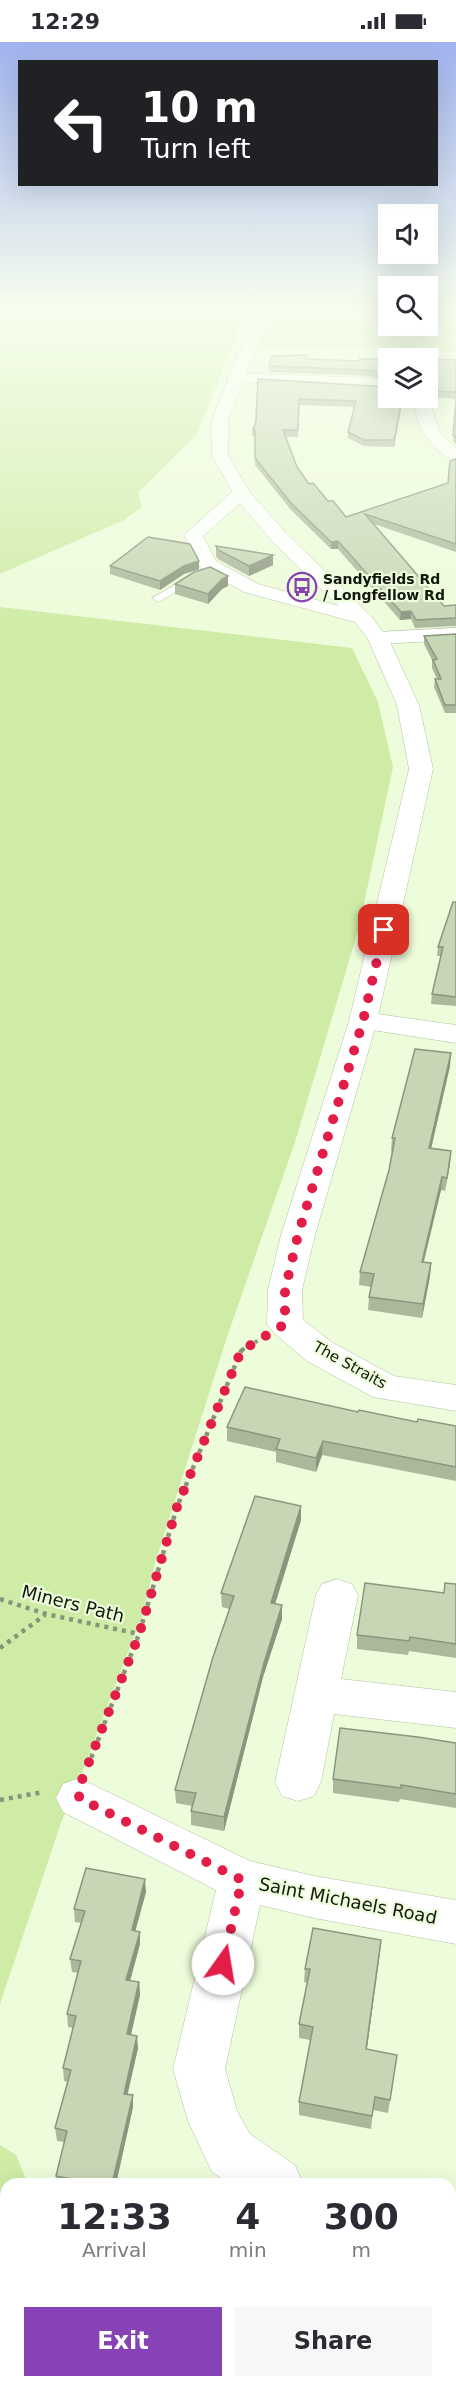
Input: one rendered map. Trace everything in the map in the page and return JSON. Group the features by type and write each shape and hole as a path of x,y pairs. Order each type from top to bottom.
{"street":[{"path":"221,416 220,455 241,493 278,536 370,628 408,705 421,769 363,1021 298,1235 285,1290 285,1324"},
{"path":"424,416 434,439 456,455"},
{"path":"241,493 193,535 208,565 251,588 370,628 456,634"},
{"path":"363,1021 456,1034"},
{"name":"The Straits","path":"285,1324 320,1352 386,1388 456,1398"},
{"path":"298,1782 336,1595"},
{"path":"317,1694 456,1710"},
{"name":"Saint Michaels Road","path":"79,1798 242,1880 314,1897 456,1922"},
{"path":"242,1880 199,2069 214,2121 231,2152 268,2178"}],"lane":[{"path":"158,598 189,578 216,569"}],"path":[{"path":"79,1798 80,1785 139,1635 177,1507 241,1351 285,1324"},
{"name":"Miners Path","path":"0,1599 46,1614 139,1635"},
{"path":"0,1648 46,1614"}],"green space":[{"path":"0,416 204,416 197,434 138,493 142,507 124,520 0,574"},
{"path":"0,607 352,648 378,702 393,767 359,927 295,1142 227,1337 155,1563 143,1613 61,1823 0,2004"},
{"path":"0,2145 16,2155 26,2178 0,2178"}],"building":[{"path":"256,416 298,416 298,430 283,430 297,467 309,484 313,483 328,501 333,501 346,517 448,483 450,461 456,459 456,544 365,514 444,606 456,605 456,618 416,620 411,611 401,612 338,541 331,542 291,503 255,458 255,430 253,430"},
{"path":"352,416 398,416 394,440 364,440 348,432"},
{"path":"455,416 456,416 456,438 453,435"},
{"path":"148,537 190,544 199,561 184,566 160,581 110,566"},
{"path":"216,546 273,555 249,566 218,550"},
{"path":"210,567 228,576 208,594 175,584 194,572"},
{"path":"456,634 456,705 445,705 435,679 441,679 433,660 437,659 424,636"},
{"path":"453,902 456,902 456,997 432,994 443,947 438,947"},
{"path":"415,1049 451,1053 429,1148 451,1151 447,1178 442,1177 422,1262 431,1263 423,1304 369,1297 374,1274 360,1272 389,1170 395,1138 392,1138"},
{"path":"245,1387 358,1412 359,1410 417,1422 418,1419 456,1426 456,1467 323,1441 316,1458 276,1449 280,1439 227,1427"},
{"path":"255,1496 301,1506 271,1603 282,1605 264,1663 224,1817 191,1811 196,1793 175,1790 213,1657 234,1596 221,1593"},
{"path":"365,1583 444,1593 445,1583 456,1584 456,1644 410,1637 409,1641 357,1635"},
{"path":"340,1728 456,1743 456,1794 401,1785 401,1788 333,1779"},
{"path":"86,1868 145,1879 132,1930 140,1932 126,1980 139,1982 127,2034 137,2036 124,2094 133,2095 113,2178 56,2176 67,2131 55,2128 71,2070 63,2068 76,2016 67,2014 81,1961 70,1959 85,1911 74,1909"},
{"path":"313,1928 381,1940 366,2049 397,2055 390,2100 375,2097 372,2116 299,2102 313,2027 299,2024 310,1969 305,1969"}],"place":[{"name":"Sandyfields Rd / Longfellow Rd","path":"302,587"}],"route":[{"path":"223,1964 242,1880 79,1798 80,1785 139,1635 177,1507 241,1351 285,1324 285,1290 298,1235 363,1021 384,930"}]}
